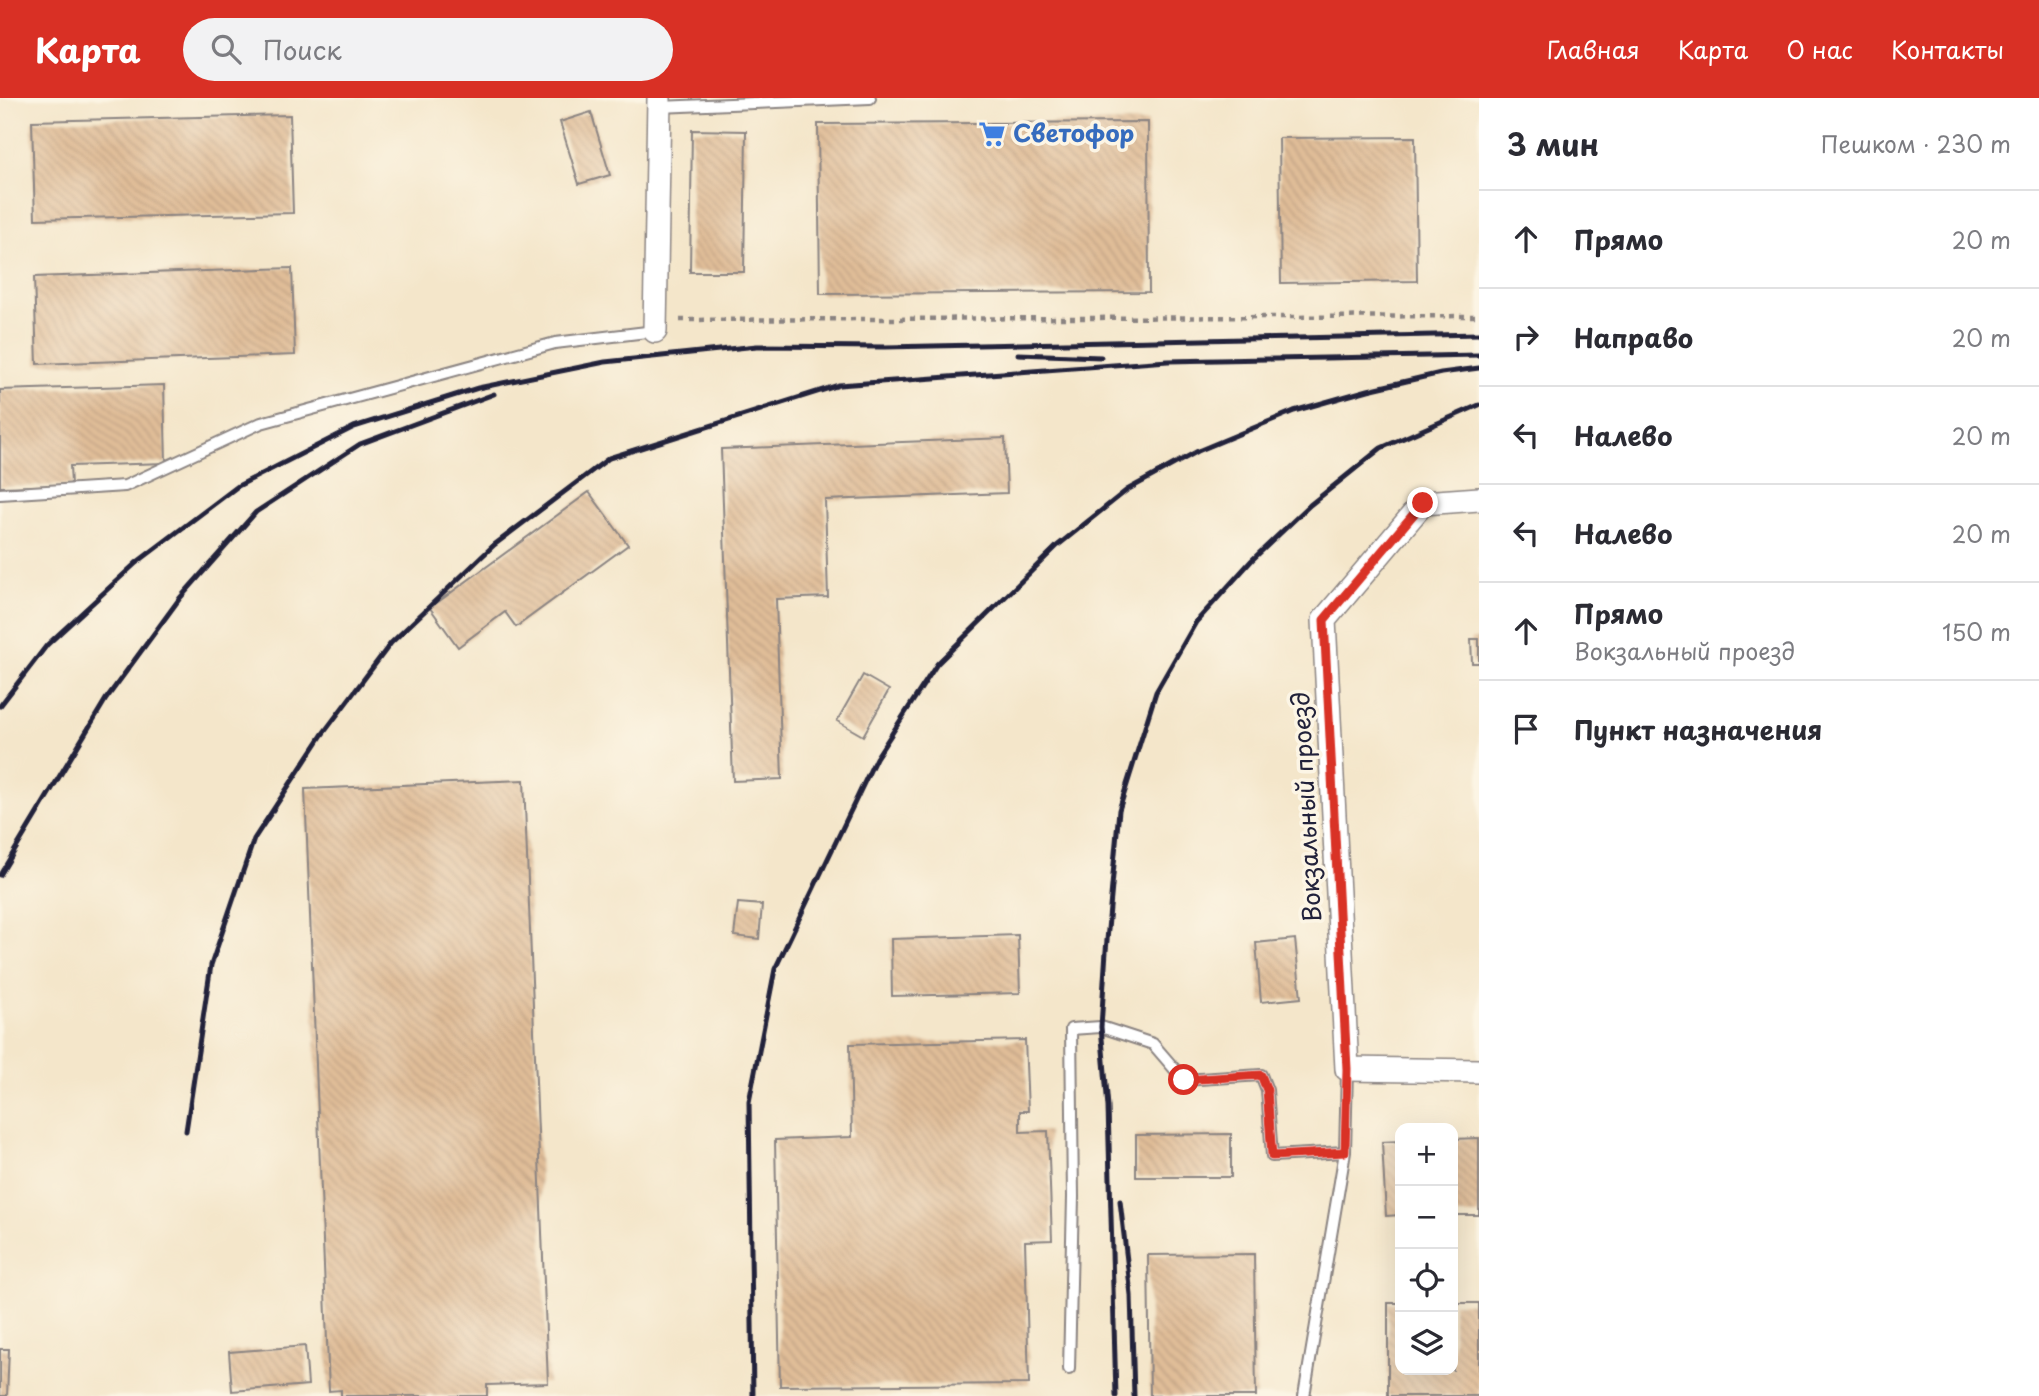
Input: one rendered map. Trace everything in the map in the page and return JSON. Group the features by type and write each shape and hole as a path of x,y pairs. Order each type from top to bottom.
{"street":[{"path":"655,326 659,103"},
{"name":"Вокзальный проезд","path":"1347,1069 1324,620 1423,503 1479,499"},
{"path":"1347,1069 1479,1071"}],"lane":[{"path":"659,103 870,98"},
{"path":"0,494 125,486 261,423 555,343 655,326"},
{"path":"1069,1369 1073,1197 1071,1029 1101,1027 1153,1044 1184,1080 1261,1075 1267,1090 1272,1156 1345,1152"},
{"path":"1304,1396 1345,1152 1347,1069"}],"path":[{"path":"655,326 1479,316"}],"building":[{"path":"591,112 610,175 579,184 560,122"},
{"path":"290,115 293,213 35,219 32,121"},
{"path":"1148,122 1149,292 820,294 818,124"},
{"path":"692,130 746,131 744,272 690,272"},
{"path":"1415,137 1417,281 1281,283 1279,138"},
{"path":"292,268 295,355 37,364 34,277"},
{"path":"164,385 166,463 70,466 71,485 0,487 0,390"},
{"path":"1005,438 1007,493 825,500 828,597 776,599 782,779 733,781 721,449"},
{"path":"589,492 628,545 516,627 505,612 458,647 430,608"},
{"path":"1471,639 1479,639 1479,663 1472,663"},
{"path":"863,675 889,690 863,736 837,721"},
{"path":"524,780 548,1383 487,1385 487,1396 341,1396 341,1390 329,1391 305,789"},
{"path":"738,903 762,905 759,939 734,936"},
{"path":"1018,935 1020,993 892,996 891,939"},
{"path":"1295,939 1301,998 1261,1002 1256,943"},
{"path":"1025,1040 1028,1111 1020,1111 1020,1132 1048,1131 1052,1240 1025,1241 1029,1384 780,1386 775,1140 852,1137 850,1044"},
{"path":"1231,1134 1231,1177 1136,1177 1136,1135"},
{"path":"1479,1138 1479,1215 1458,1215 1458,1139"},
{"path":"1395,1141 1395,1215 1386,1216 1382,1142"},
{"path":"1254,1254 1256,1396 1150,1396 1148,1255"},
{"path":"1388,1303 1395,1303 1395,1375 1458,1375 1458,1303 1479,1303 1479,1396 1388,1396"},
{"path":"305,1346 308,1385 232,1391 229,1352"},
{"path":"0,1349 9,1349 7,1396 0,1396"}],"railway":[{"path":"0,706 47,645 136,563 238,486 354,427 478,388 605,362 757,346 885,347 1479,334"},
{"path":"1018,354 1101,357"},
{"path":"186,1131 211,965 254,839 322,735 391,643 494,545 609,458 839,385 1168,361 1479,355"},
{"path":"753,1396 749,1102 775,969 876,758 937,664 1057,546 1127,490 1198,451 1294,411 1441,373 1479,368"},
{"path":"0,875 106,699 180,598 256,512 360,444 494,394"},
{"path":"1116,1396 1108,1107 1101,1027 1119,810 1156,692 1196,622 1252,560 1310,505 1381,448 1479,405"},
{"path":"1120,1201 1131,1295 1134,1396"}],"place":[{"name":"Светофор","path":"992,134"}],"route":[{"path":"1184,1080 1261,1075 1267,1090 1272,1156 1345,1152 1347,1069 1324,620 1423,503"}]}
